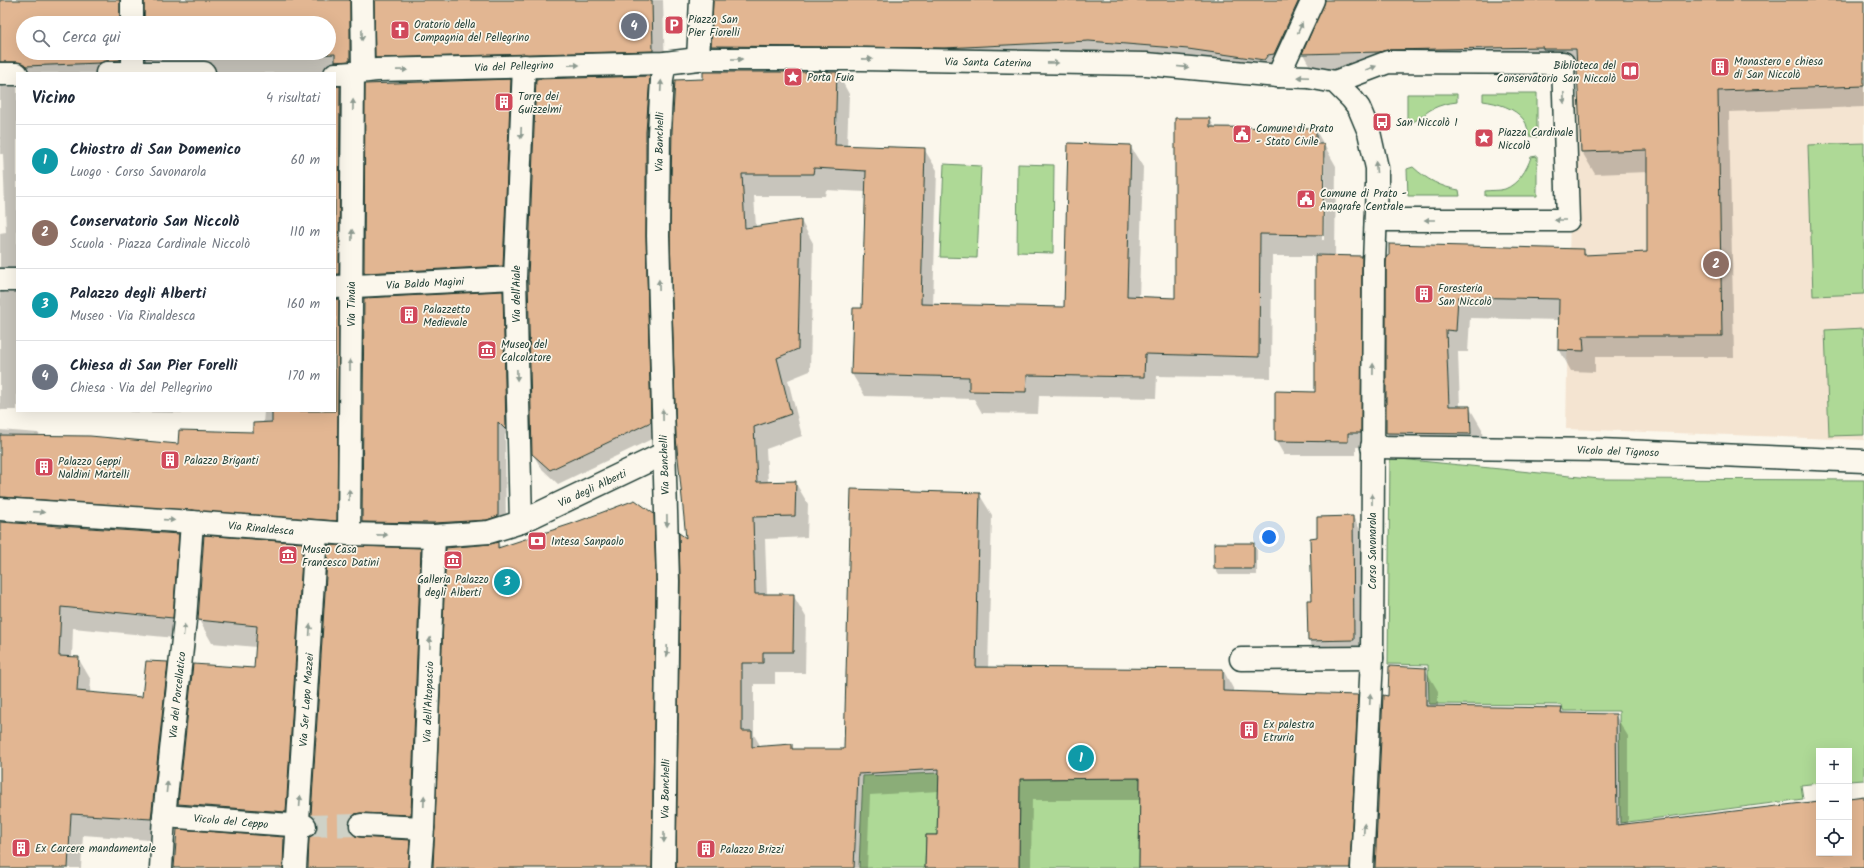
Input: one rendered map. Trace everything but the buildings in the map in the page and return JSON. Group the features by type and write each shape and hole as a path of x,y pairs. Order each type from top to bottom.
{"street":[{"path":"132,0 132,16"},
{"name":"Via Tinaia","path":"349,534 343,287 350,73 362,0"},
{"path":"665,63 698,59 701,0"},
{"path":"1313,0 1278,76 1308,77 1335,82 1388,62 1563,63 1568,220 1375,227 1377,168 1369,132 1359,108 1335,82"},
{"name":"Via Santa Caterina","path":"698,59 861,59 1146,64 1278,76"},
{"path":"133,60 133,72"},
{"name":"Via del Pellegrino","path":"350,73 524,66 665,63"},
{"name":"Via Banchelli","path":"664,868 668,626 667,521 658,228 659,132 662,79 665,63"},
{"name":"Via dell'Aiale","path":"521,522 515,278 524,66"},
{"path":"0,74 16,74"},
{"name":"Corso Savonarola","path":"1362,868 1372,658 1372,447 1375,227"},
{"name":"Via Baldo Magini","path":"343,287 515,278"},
{"path":"0,280 16,280"},
{"name":"Vicolo del Tignoso","path":"1372,447 1600,450 1864,461"},
{"name":"Via degli Alberti","path":"521,522 664,454"},
{"name":"Via Rinaldesca","path":"0,509 192,522 316,533 349,534 434,536 489,532 521,522"},
{"name":"Via del Porcellatico","path":"161,868 164,816 185,620 192,522"},
{"name":"Via Ser Lapo Mazzei","path":"295,868 302,826 316,533"},
{"name":"Via dell'Altopascio","path":"420,868 423,828 434,536"},
{"path":"1241,659 1372,658"},
{"name":"Vicolo del Ceppo","path":"164,816 302,826"},
{"path":"361,825 423,828"}],"shaded area":[{"path":"1864,77 1864,440 1566,429 1572,99"}],"green space":[{"path":"1483,93 1537,93 1537,137 1529,136 1525,122 1516,112 1494,103 1483,101"},
{"path":"1407,94 1457,94 1457,102 1444,104 1429,111 1417,120 1407,123"},
{"path":"1864,143 1864,294 1813,296 1808,145"},
{"path":"1537,156 1537,196 1485,196 1485,191 1503,190 1514,184 1524,172 1531,157"},
{"path":"944,164 981,166 977,258 940,257"},
{"path":"1018,164 1054,165 1053,253 1017,252"},
{"path":"1413,167 1434,182 1459,190 1460,196 1408,196 1407,169"},
{"path":"1864,328 1864,435 1829,436 1825,330"},
{"path":"1390,458 1600,479 1864,480 1864,780 1852,781 1852,748 1816,748 1816,783 1801,785 1803,799 1620,823 1619,711 1563,711 1562,705 1429,704 1428,665 1388,664"},
{"path":"939,773 937,835 926,835 925,868 859,868 863,776"},
{"path":"1140,778 1139,868 1019,868 1020,779"}],"tunnel":[{"path":"305,826 361,825"}],"place":[{"name":"Piazza San Pier Fiorelli","path":"674,25"},
{"name":"Chiesa di San Pier Forelli","path":"634,26"},
{"name":"Oratorio della Compagnia del Pellegrino","path":"400,30"},
{"name":"Monastero e chiesa di San Niccolò","path":"1720,67"},
{"name":"Biblioteca del Conservatorio San Niccolò","path":"1630,71"},
{"name":"Porta Fuia","path":"793,77"},
{"name":"Torre dei Guizzelmi","path":"504,102"},
{"name":"San Niccolò 1","path":"1382,122"},
{"name":"Comune di Prato - Stato Civile","path":"1242,134"},
{"name":"Piazza Cardinale Niccolò","path":"1484,138"},
{"name":"Comune di Prato - Anagrafe Centrale","path":"1306,199"},
{"name":"Conservatorio San Niccolò","path":"1716,264"},
{"name":"Foresteria San Niccolò","path":"1424,294"},
{"name":"Palazzetto Medievale","path":"409,315"},
{"name":"Museo del Calcolatore","path":"487,350"},
{"name":"Palazzo Briganti","path":"170,460"},
{"name":"Palazzo Geppi Naldini Martelli","path":"44,467"},
{"name":"Intesa Sanpaolo","path":"537,541"},
{"name":"Museo Casa Francesco Datini","path":"288,555"},
{"name":"Galleria Palazzo degli Alberti","path":"453,560"},
{"name":"Palazzo degli Alberti","path":"507,582"},
{"name":"Ex palestra Etruria","path":"1249,730"},
{"name":"Chiostro di San Domenico","path":"1081,758"},
{"name":"Ex Carcere mandamentale","path":"21,848"},
{"name":"Palazzo Brizzi","path":"706,849"}]}
